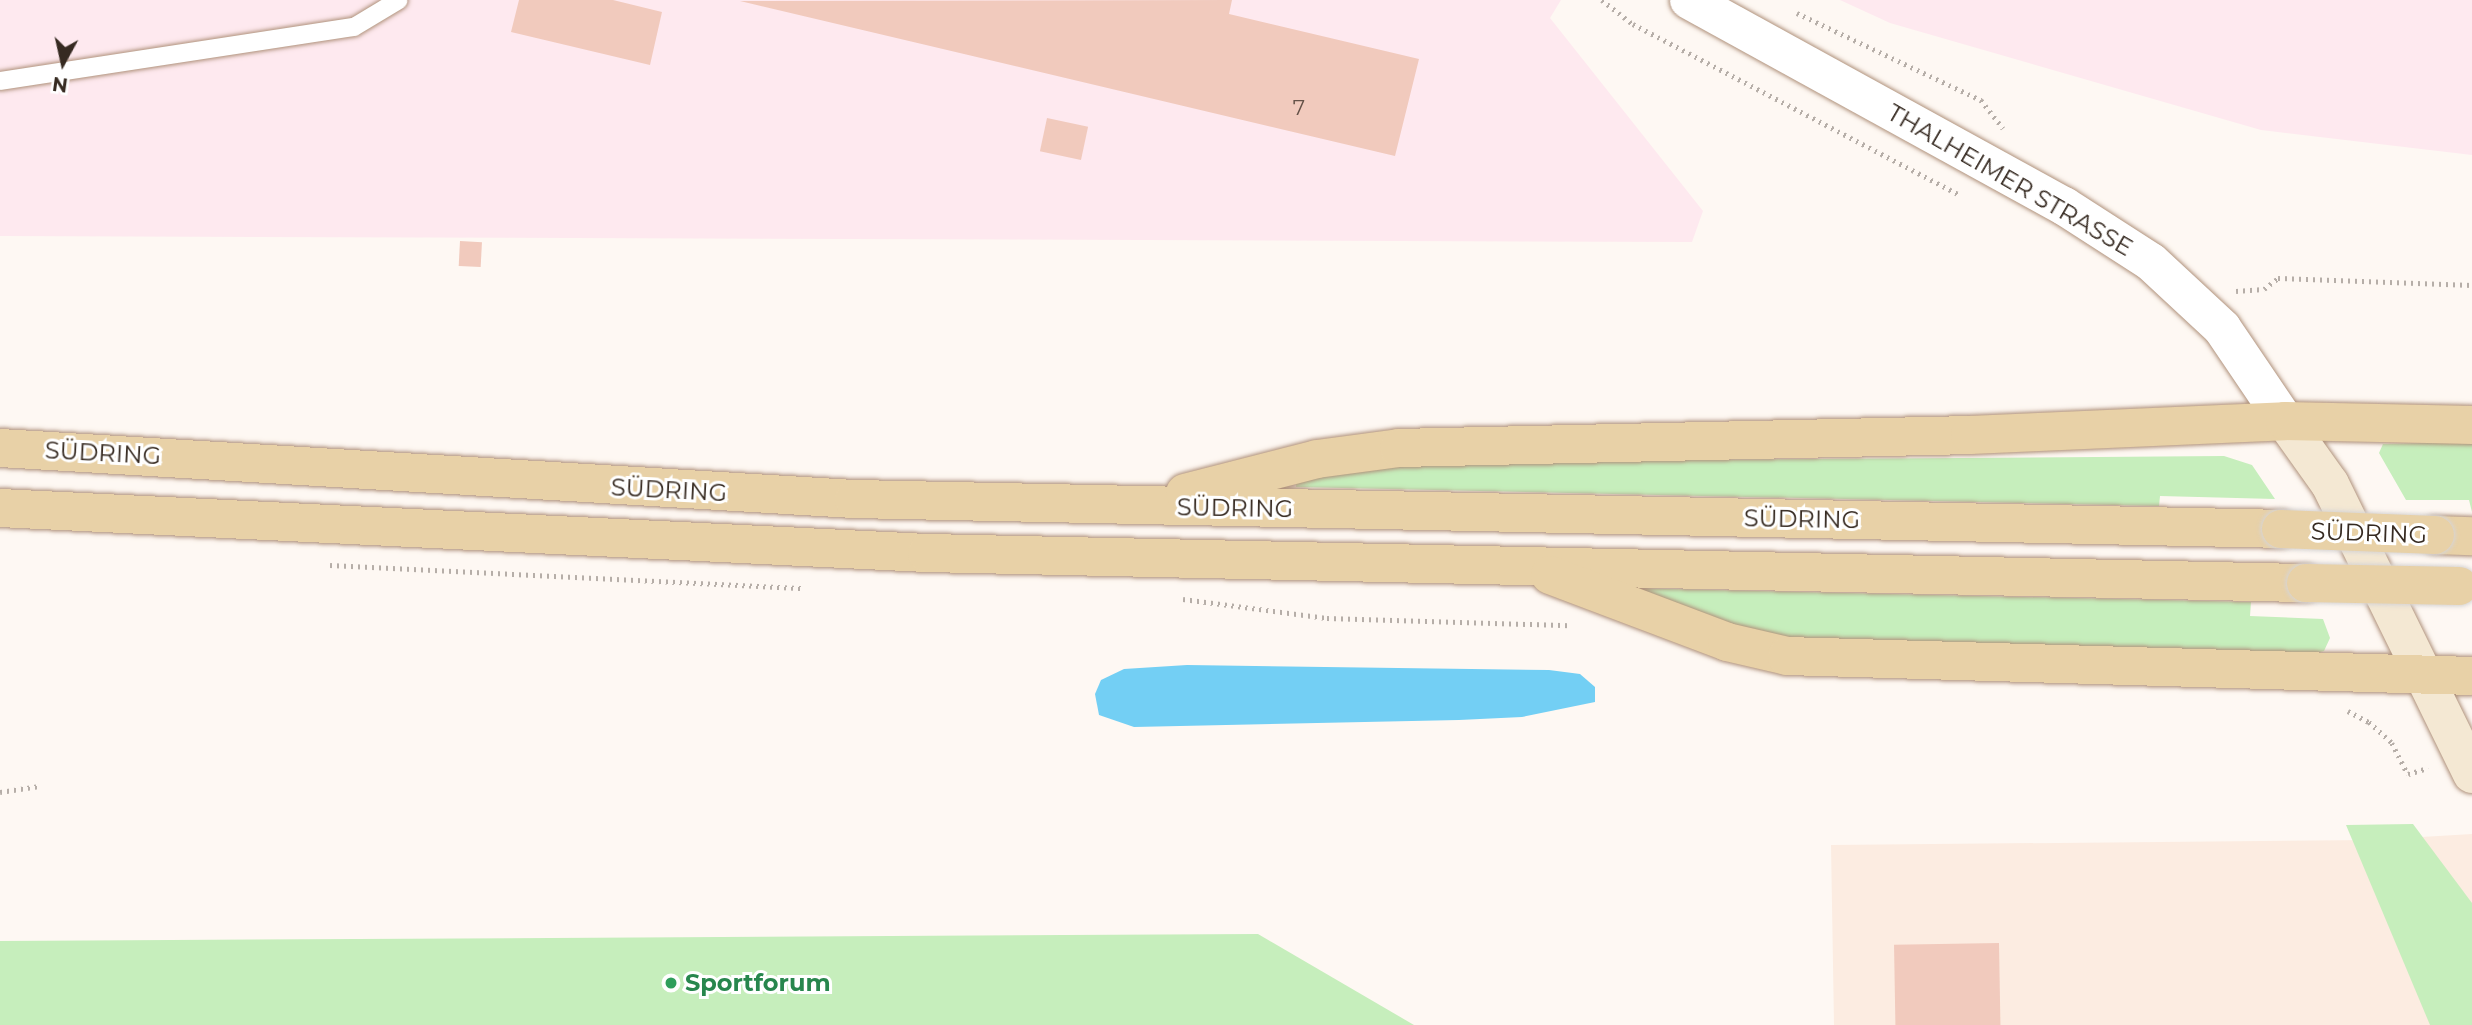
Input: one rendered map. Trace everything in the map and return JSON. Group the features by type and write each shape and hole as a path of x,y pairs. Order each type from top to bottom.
{"main road":[{"path":"1132,505 1317,459 1399,448 1970,436 2285,421 2472,425"},
{"name":"THALHEIMER STRASSE","path":"2285,421 2330,484 2468,765"},
{"name":"SÜDRING","path":"0,448 304,463 664,490 1132,505 2472,536"},
{"name":"SÜDRING","path":"0,508 779,548 2465,587"},
{"path":"1527,566 1727,642 1787,656 2472,676"}],"street":[{"name":"THALHEIMER STRASSE","path":"1689,0 2064,206 2151,262 2187,295 2247,359 2285,421"}],"lane":[{"path":"0,81 354,27 399,0"}],"path":[{"path":"2187,295 2264,289 2278,278 2472,285"},
{"path":"319,565 818,589"},
{"path":"1175,598 1327,618 1576,625"},
{"path":"2342,708 2369,722 2392,743 2408,774 2468,765"},
{"path":"0,792 40,786"}],"shaded area":[{"path":"0,0 1561,0 1550,18 1703,211 1692,242 0,236"},
{"path":"1840,0 2472,0 2472,155 2261,130 1890,23"},
{"path":"2472,834 2472,1025 1834,1025 1831,845 2371,840"}],"green space":[{"path":"2472,442 2472,512 2469,500 2406,500 2379,453 2383,444"},
{"path":"2224,456 2252,465 2275,499 2160,496 2159,506 1296,487 1297,476 1429,462"},
{"path":"1624,588 2251,602 2250,616 2323,619 2330,638 2324,651 2309,655 1775,641"},
{"path":"2413,824 2472,903 2472,1025 2430,1025 2346,825"},
{"name":"Sportforum","path":"1258,934 1414,1025 0,1025 0,941"}],"water":[{"path":"1187,665 1549,670 1580,674 1595,687 1595,702 1522,717 1459,720 1134,727 1099,715 1095,694 1101,680 1124,669"}],"building":[{"path":"519,0 613,0 662,12 650,65 511,32"},
{"path":"1232,0 1229,14 1419,59 1395,156 740,1"},
{"path":"1047,118 1088,127 1081,160 1040,151"},
{"path":"460,241 482,242 481,267 459,266"},
{"path":"1999,943 2000,1025 1895,1025 1894,945"}],"place":[{"name":"Sportforum","path":"671,983"}]}
